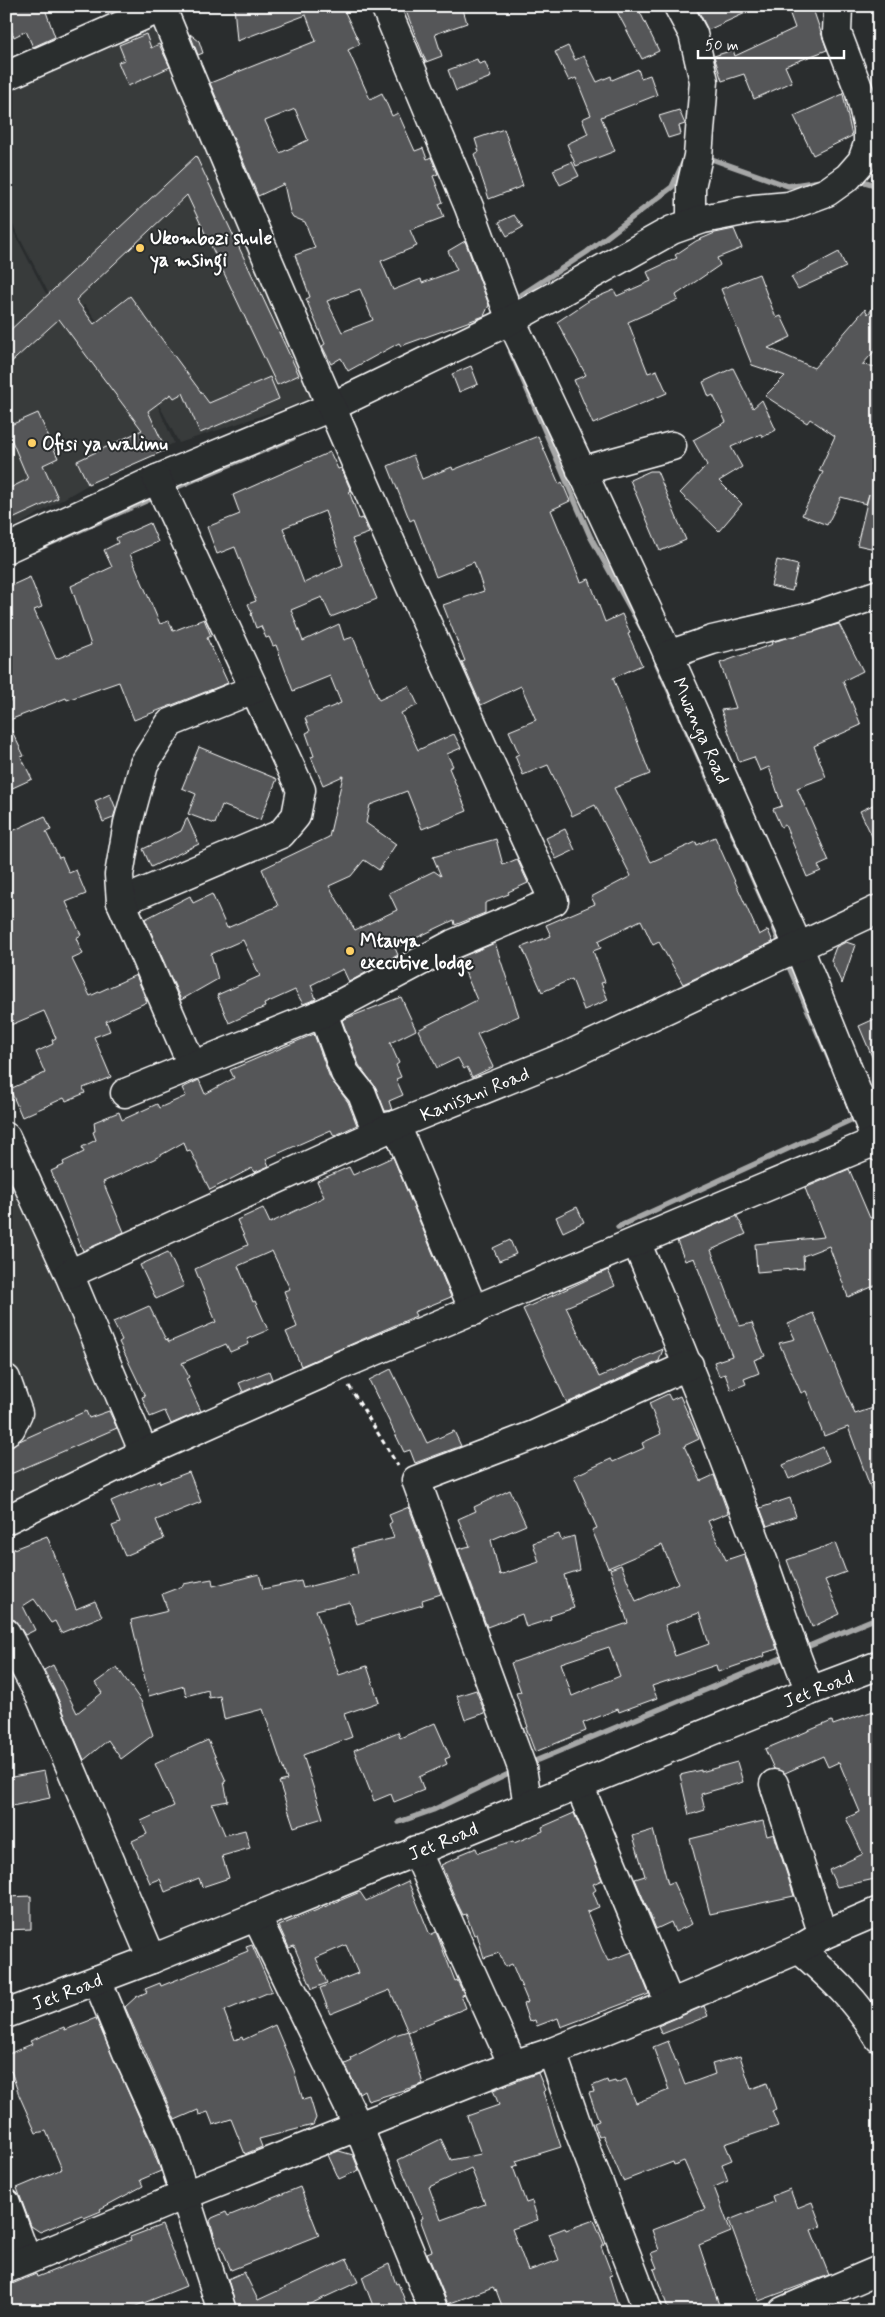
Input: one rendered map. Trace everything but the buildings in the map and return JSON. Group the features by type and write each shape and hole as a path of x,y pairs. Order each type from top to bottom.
{"street":[{"name":"Mwanga Road","path":"384,6 465,198 510,320 668,655 799,948 878,1144"},
{"path":"678,6 693,34 704,81 698,156 691,187 691,223"},
{"path":"6,549 157,479 331,407 510,320 672,230 691,223 754,209 788,206 827,192 848,177 862,161 868,144 868,128 860,93 837,33 838,6"},
{"path":"6,76 161,7 331,407 455,691 554,901 452,944 324,1013 125,1092"},
{"path":"581,471 672,446"},
{"path":"121,902 281,834 296,816 301,790 157,479"},
{"path":"668,655 712,640 811,617 879,594"},
{"path":"192,1065 121,902 119,876 123,849 144,764 170,724 254,689"},
{"name":"Kanisani Road","path":"69,1274 396,1125 569,1055 879,909"},
{"path":"324,1013 345,1073 362,1094 374,1125 378,1129 396,1125 474,1311"},
{"path":"6,1137 69,1274 144,1453"},
{"path":"6,1520 144,1453 338,1367 636,1242 878,1144"},
{"path":"636,1242 689,1365 761,1554 794,1652 810,1691"},
{"path":"528,1806 522,1768 416,1480 534,1435 689,1365"},
{"path":"6,1379 18,1413 11,1428 6,1432"},
{"path":"6,1633 41,1698 152,1959"},
{"name":"Jet Road","path":"6,2014 152,1959 416,1850 879,1665"},
{"path":"774,1784 824,1935"},
{"path":"579,1785 670,2004"},
{"path":"416,1850 513,2065"},
{"path":"6,2203 17,2264 358,2126 513,2065 552,2052 670,2004 799,1949 824,1935 879,1911"},
{"path":"256,1916 358,2126 434,2311"},
{"path":"799,1949 846,1992 879,2038"},
{"path":"97,1980 128,2055 168,2143 222,2311"},
{"path":"552,2052 584,2143 648,2311"},
{"path":"783,2311 879,2270"}],"path":[{"path":"338,1367 400,1469 416,1480"}],"shaded area":[{"name":"Ukombozi shule ya msingi","path":"157,17 318,397 179,443 158,403 85,305 69,313 48,292 6,212 6,86"},
{"path":"6,217 45,292 68,315 84,308 157,404 174,443 84,487 6,532"},
{"path":"6,1172 131,1449 6,1503"}],"waterway":[{"path":"706,157 788,186 821,181"},
{"path":"512,301 587,252 672,187 684,161"},
{"path":"855,179 879,186"},
{"path":"511,352 590,536 644,633"},
{"path":"170,490 293,438"},
{"path":"33,551 157,496"},
{"path":"657,664 773,924 781,947"},
{"path":"786,960 832,1066"},
{"path":"618,1227 855,1118 853,1114"},
{"path":"802,1649 879,1617"},
{"path":"528,1764 789,1655"},
{"path":"399,1822 433,1810 515,1771"}],"place":[{"name":"Ukombozi shule ya msingi","path":"140,248"},
{"name":"Ofisi ya walimu","path":"32,443"},
{"name":"Mtauya executive lodge","path":"350,951"}]}
